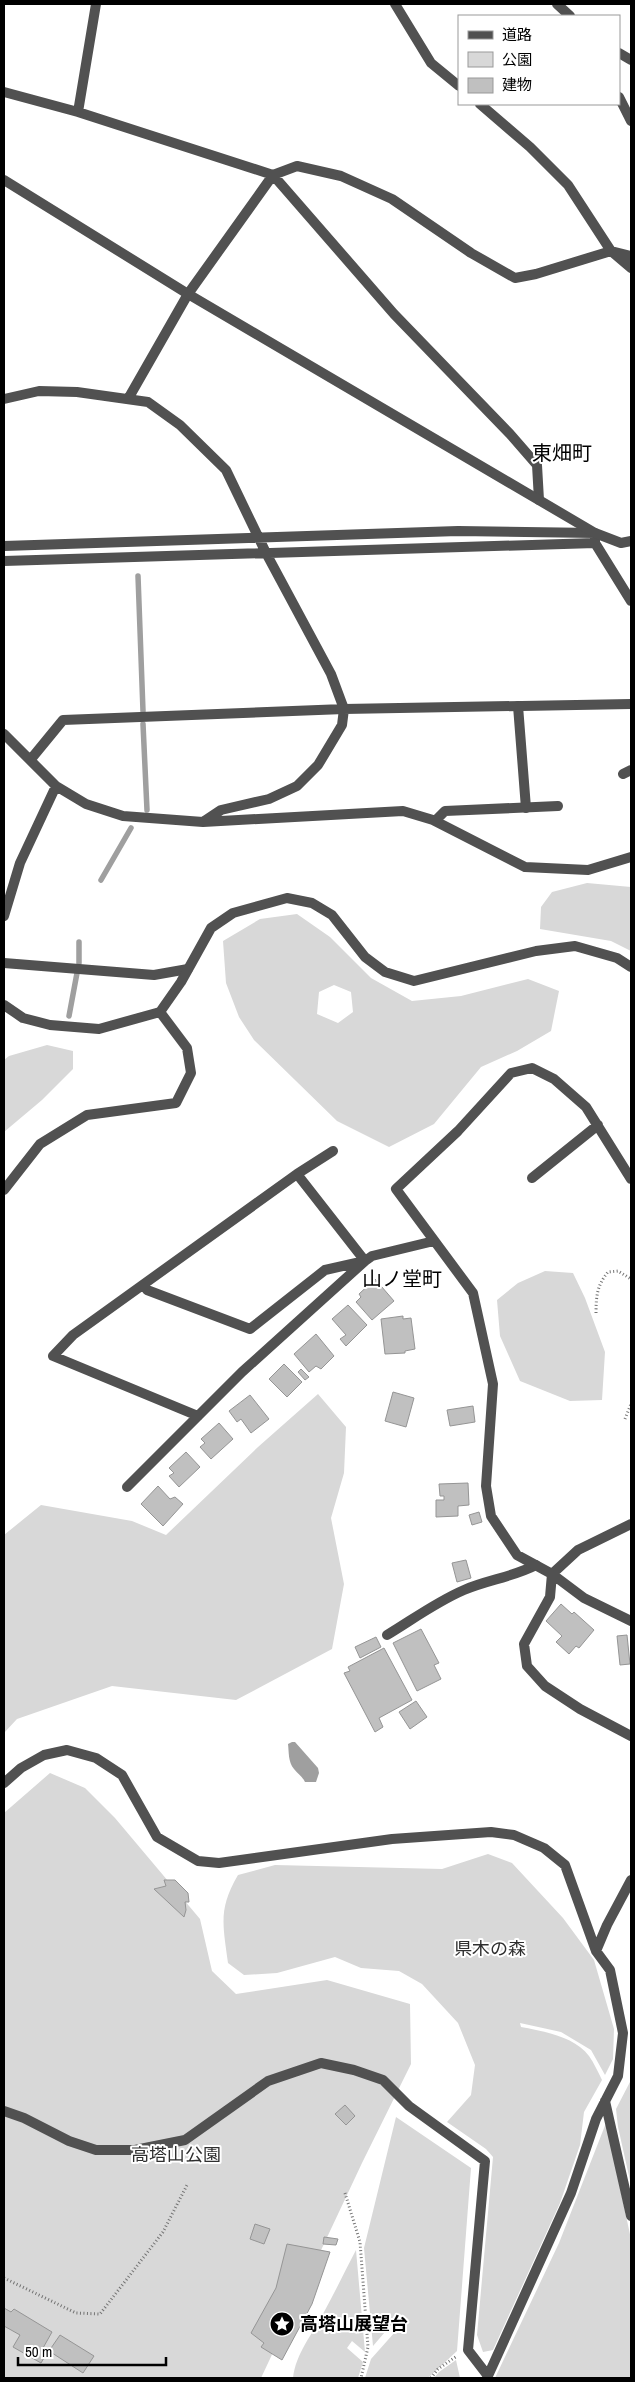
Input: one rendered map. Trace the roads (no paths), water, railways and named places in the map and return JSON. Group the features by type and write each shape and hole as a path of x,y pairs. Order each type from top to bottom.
{"street":[{"path":"78,112 96,4"},
{"path":"395,4 431,63 458,85"},
{"path":"557,4 569,15"},
{"path":"620,54 631,60"},
{"path":"4,92 78,112 273,175 394,314 510,434 537,465 540,500"},
{"path":"620,99 631,121"},
{"path":"481,105 530,147 568,185 611,250 631,268"},
{"path":"128,399 188,294 273,175 297,166 341,176 392,199 471,253 514,278 536,274 611,250 631,256"},
{"path":"4,180 188,294 595,532 621,542 631,541"},
{"path":"4,399 39,391 77,392 128,399 148,402 180,424 226,470 258,537 330,674 344,709 342,725 318,765 297,786 269,799 221,810 202,822"},
{"path":"4,546 458,531 595,532"},
{"path":"595,532 595,543 631,601"},
{"path":"4,561 595,543"},
{"path":"31,759 63,720 344,709 631,704"},
{"path":"518,706 526,808"},
{"path":"4,734 56,786 86,804 123,816 202,822 403,811 435,821 525,867 588,870 631,857"},
{"path":"4,916 20,863 56,786"},
{"path":"435,821 445,811 558,806"},
{"path":"4,1006 23,1018 50,1025 99,1029 160,1012 188,969 211,928 233,913 287,898 312,902 332,914 366,957 385,972 414,981 536,951 575,946 617,958 631,967"},
{"path":"4,963 154,975 188,969"},
{"path":"4,1190 40,1144 87,1115 176,1103 191,1072 187,1048 160,1012"},
{"path":"631,1179 586,1107 554,1079 532,1068 512,1073 458,1131 396,1189 473,1293 493,1384 486,1486 491,1516 517,1555 552,1574 584,1598 631,1621"},
{"path":"532,1178 598,1125"},
{"path":"198,1416 52,1356 73,1335 333,1151"},
{"path":"298,1174 365,1262"},
{"path":"127,1487 242,1372 372,1256 434,1241"},
{"path":"147,1290 250,1329 325,1270 365,1262"},
{"path":"631,1524 578,1550 552,1574 550,1597 524,1644 527,1666 545,1686 631,1736"},
{"path":"387,1635 443,1600 464,1590 523,1572 536,1566"},
{"path":"4,1783 21,1768 44,1755 67,1750 96,1758 122,1775 157,1837 198,1861 219,1863 392,1839 490,1832 514,1835 544,1848 565,1866 596,1951 610,1970 623,2033 618,2076 596,2119 571,2193 487,2377"},
{"path":"596,1951 607,1925 631,1880"},
{"path":"4,2111 24,2118 69,2141 96,2150 135,2150 185,2140 268,2081 321,2063 354,2070 383,2080 409,2106 485,2161 468,2350 487,2377"},
{"path":"605,2102 631,2216"}],"waterway":[{"path":"138,576 143,711"},
{"path":"143,724 147,810"},
{"path":"101,880 131,828"},
{"path":"79,942 79,963"},
{"path":"69,1016 77,973"}],"place":[{"name":"高塔山展望台","path":"282,2324"}],"district":[{"name":"東畑町","path":"562,453"},
{"name":"山ノ堂町","path":"402,1279"}],"park label":[{"name":"県木の森","path":"490,1949"},
{"name":"高塔山公園","path":"176,2155"}]}
